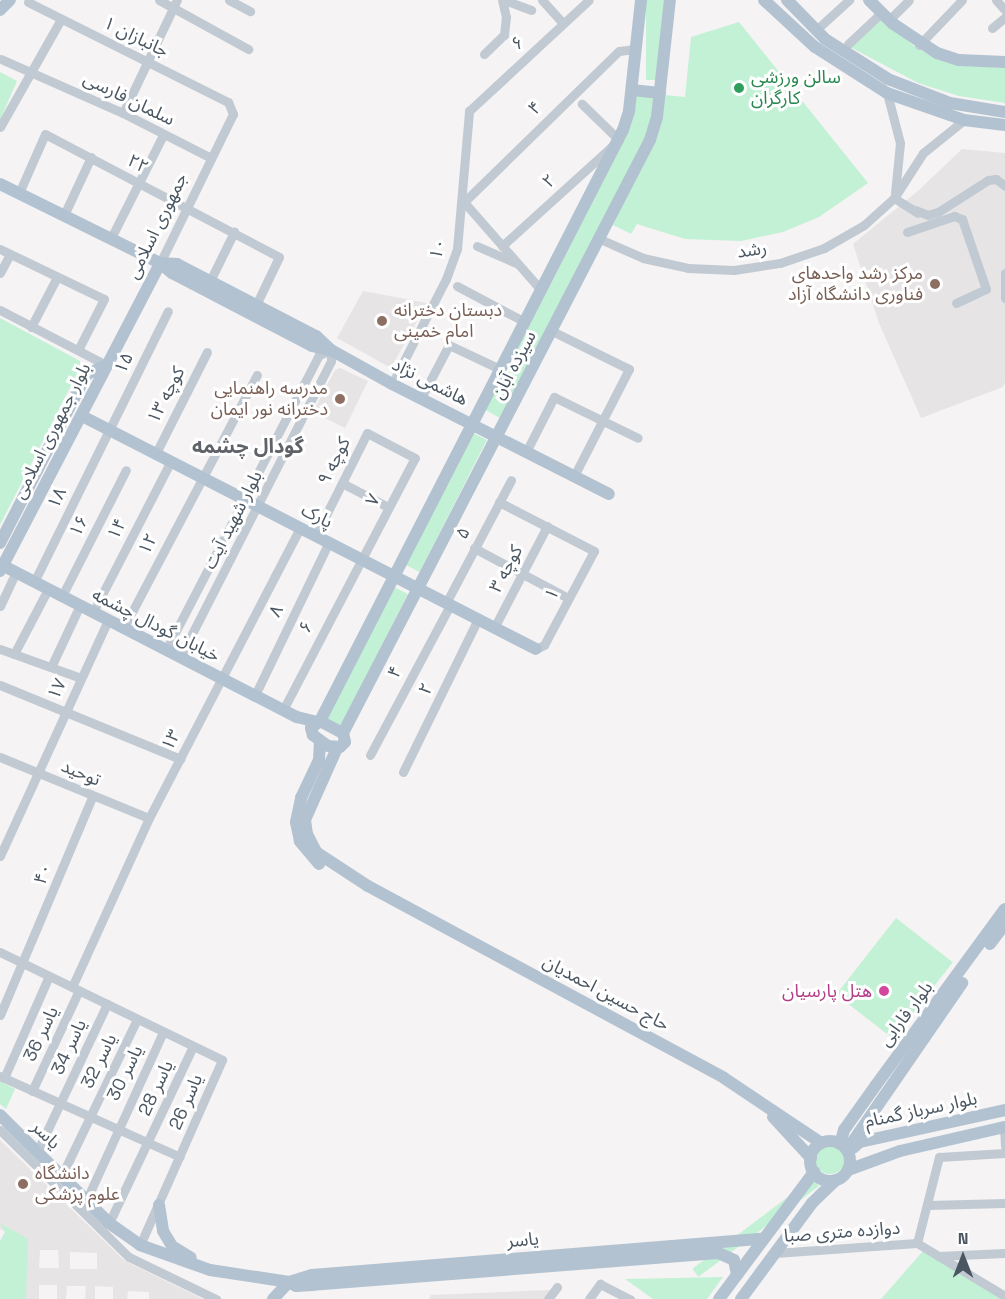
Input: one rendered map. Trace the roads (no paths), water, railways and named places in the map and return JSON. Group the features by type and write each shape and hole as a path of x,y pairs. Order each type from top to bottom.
{"main road":[{"path":"0,10 10,0"},
{"name":"سیزده آبان","path":"317,729 392,575 619,140 632,90 641,0"},
{"name":"سیزده آبان","path":"337,748 345,742 343,733 650,140 660,93 670,0"},
{"path":"764,0 815,47 887,93 964,120 1005,125"},
{"path":"787,0 816,30 857,62 897,83 950,103 1005,112"},
{"path":"869,0 920,45 959,60 1005,62"},
{"path":"632,90 660,93"},
{"name":"هاشمی نژاد","path":"0,184 159,262 172,273 312,346 331,350"},
{"name":"هاشمی نژاد","path":"159,262 177,264 210,281 316,336 331,350 392,384 609,494"},
{"name":"جمهوری اسلامی","path":"106,365 159,262"},
{"name":"بلوار جمهوری اسلامی","path":"1,567 82,416 106,365"},
{"name":"بلوار جمهوری اسلامی","path":"0,543 87,375 106,365"},
{"name":"پارک","path":"82,416 536,649"},
{"name":"خیابان گودال چشمه","path":"1,567 16,572 124,627 317,729"},
{"path":"317,729 343,733"},
{"path":"317,729 337,748"},
{"name":"حاج حسین احمدیان","path":"317,729 319,760 298,809 300,842 307,854 330,872 368,886"},
{"name":"حاج حسین احمدیان","path":"337,748 309,807 307,834 316,852 368,886 644,1032 821,1143"},
{"name":"بلوار فارابی","path":"845,1148 887,1092 1005,909"},
{"name":"بلوار فارابی","path":"845,1148 844,1130 876,1085 973,960 1005,924"},
{"path":"876,1085 887,1092"},
{"path":"755,1100 811,1158 814,1172 823,1179 836,1180"},
{"name":"بلوار سرباز گمنام","path":"845,1148 860,1142 1005,1110"},
{"name":"یاسر","path":"0,1115 109,1223 140,1245 210,1270 289,1282 312,1275 718,1253 734,1260 737,1275"},
{"name":"بلوار سرباز گمنام","path":"848,1170 900,1151 1004,1127"},
{"path":"741,1299 812,1203 848,1170 845,1148 821,1143 811,1158"},
{"path":"720,1299 762,1239 814,1172"},
{"path":"159,1205 163,1231 172,1246 210,1270"},
{"name":"یاسر","path":"543,1262 762,1239"},
{"path":"273,1299 289,1282"},
{"path":"289,1282 293,1299"}],"street":[{"path":"159,0 175,3 248,49"},
{"path":"229,0 250,11"},
{"path":"484,54 504,35 506,17 503,0 531,10"},
{"path":"542,0 563,23"},
{"name":"۶","path":"469,111 589,0"},
{"path":"816,30 849,0"},
{"path":"848,44 909,0"},
{"path":"920,45 962,0"},
{"path":"996,0 1005,10"},
{"name":"جانبازان ۱","path":"28,2 228,102"},
{"path":"123,113 175,3"},
{"path":"992,28 1005,17"},
{"path":"0,127 61,19"},
{"name":"۴","path":"464,202 619,51 635,49"},
{"name":"سلمان فارسی","path":"1,59 123,113 211,158"},
{"path":"887,93 900,143 894,198 928,215 938,212 988,180 996,179 1005,186"},
{"name":"جمهوری اسلامی","path":"159,262 233,114 228,102"},
{"path":"582,104 619,140"},
{"name":"۱۰","path":"392,384 446,279 457,249 464,202 469,111"},
{"name":"رشد","path":"600,239 643,258 677,266 734,270 780,263 824,248 864,225 894,198 923,153 964,120"},
{"name":"۲۲","path":"19,193 45,134 279,257 256,305"},
{"path":"111,238 163,135"},
{"name":"۲","path":"502,246 619,140"},
{"path":"64,215 91,157"},
{"path":"464,202 541,290"},
{"path":"915,210 928,225"},
{"path":"907,232 954,216 962,219 983,269 986,289 956,303"},
{"path":"210,281 234,232"},
{"path":"477,246 518,264"},
{"path":"0,249 104,299 78,350"},
{"path":"0,273 10,254"},
{"path":"1005,273 1005,298"},
{"path":"31,327 57,277"},
{"name":"۱۰","path":"457,286 525,322"},
{"path":"0,310 106,365"},
{"name":"۱۵","path":"110,429 168,311"},
{"path":"552,331 629,369 574,476"},
{"path":"421,398 449,345 500,369"},
{"name":"بلوار شهید آیت","path":"166,650 319,355 331,350 331,361 180,657"},
{"name":"کوچه ۱۳","path":"156,453 207,352"},
{"name":"۱۲","path":"124,627 201,476 257,375"},
{"path":"526,452 554,397 638,438"},
{"name":"۱۸","path":"34,582 110,429"},
{"name":"کوچه ۹","path":"316,535 367,433 415,458"},
{"name":"۷","path":"359,558 415,458"},
{"name":"۱۴","path":"93,612 171,461"},
{"name":"۱۶","path":"62,596 126,470"},
{"name":"۵","path":"448,604 474,548 511,480"},
{"path":"342,483 388,507"},
{"path":"499,502 547,526"},
{"name":"۱","path":"536,649 544,645 594,551 547,526"},
{"name":"کوچه ۳","path":"494,628 547,526"},
{"path":"224,680 300,528"},
{"name":"۸","path":"255,696 329,542"},
{"path":"474,548 568,598"},
{"name":"۶","path":"283,710 359,558"},
{"path":"0,606 16,572"},
{"path":"14,654 48,589"},
{"name":"۴","path":"370,755 448,604"},
{"path":"51,667 80,605"},
{"name":"۱۷","path":"0,856 108,620"},
{"name":"۲","path":"403,772 478,620"},
{"path":"0,649 81,678"},
{"name":"۱۳","path":"76,989 149,818 224,680"},
{"path":"0,685 180,759"},
{"name":"توحید","path":"0,757 149,818"},
{"name":"۴۰","path":"0,1015 24,963 92,796"},
{"path":"0,952 194,1046"},
{"path":"2,1077 50,976"},
{"name":"یاسر 36","path":"32,1091 76,989"},
{"name":"یاسر 34","path":"37,1152 107,1004"},
{"name":"یاسر 32","path":"62,1175 137,1019"},
{"name":"یاسر 30","path":"86,1201 117,1129 164,1032"},
{"name":"یاسر 26","path":"140,1245 222,1060 194,1046"},
{"name":"یاسر 28","path":"109,1223 194,1046"},
{"name":"یاسر","path":"2,1077 180,1157"},
{"path":"1004,1127 1005,1146"},
{"path":"0,1130 129,1257 216,1299"},
{"path":"917,1243 939,1157 1005,1154"},
{"path":"928,1205 1005,1203"},
{"name":"دوازده متری صبا","path":"775,1253 917,1243 1005,1296"},
{"path":"938,1256 1005,1253"},
{"path":"589,1299 600,1284 629,1299"},
{"path":"548,1299 557,1287"}],"place":[{"name":"سالن ورزشی کارگران","path":"739,88"},
{"name":"مرکز رشد واحدهای فناوری دانشگاه آزاد","path":"935,284"},
{"name":"دبستان دخترانه امام خمینی","path":"382,321"},
{"name":"مدرسه راهنمایی دخترانه نور ایمان","path":"340,399"},
{"name":"هتل پارسیان","path":"884,991"},
{"name":"دانشگاه علوم پزشکی","path":"23,1184"}],"district":[{"name":"گودال چشمه","path":"248,446"}]}
